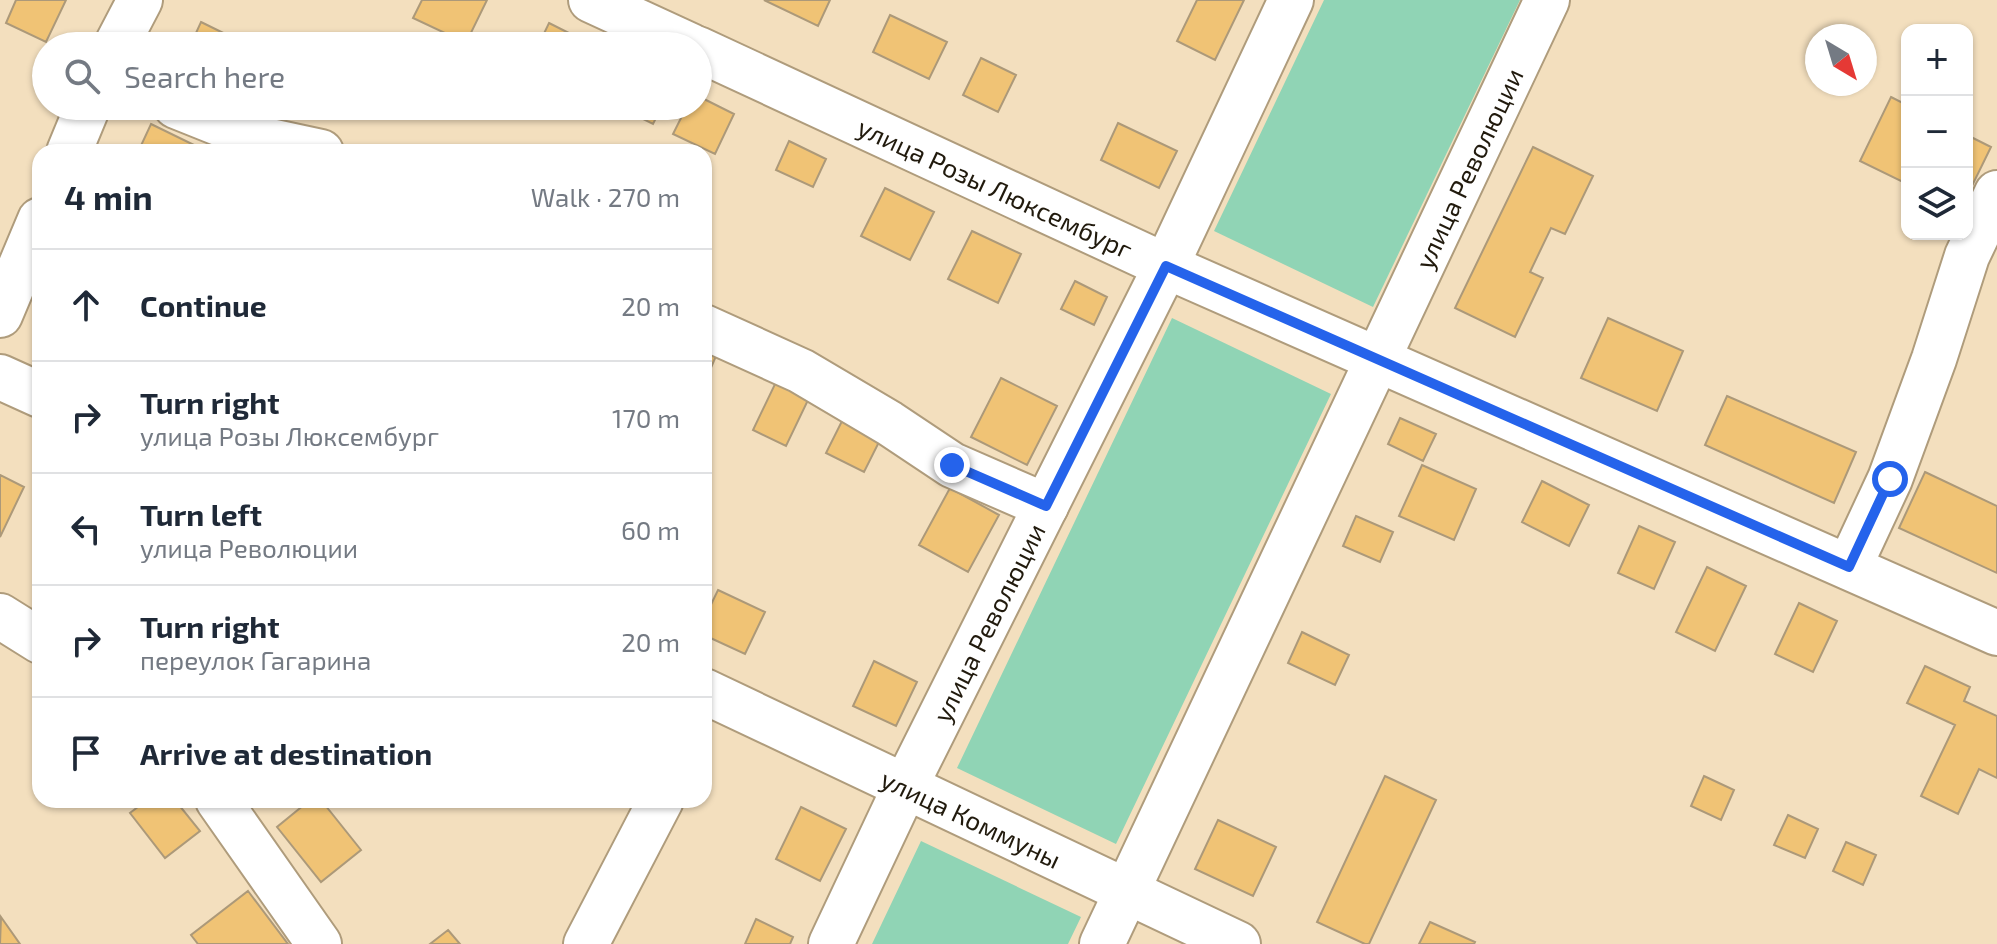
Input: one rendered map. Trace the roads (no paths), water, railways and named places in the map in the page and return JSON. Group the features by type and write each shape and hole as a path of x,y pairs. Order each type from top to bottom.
{"street":[{"path":"123,32 140,0"},
{"path":"591,0 661,32"},
{"name":"улица Революции","path":"831,944 906,785 1166,266 1291,0"},
{"name":"улица Революции","path":"1102,944 1547,0"},
{"name":"улица Розы Люксембург","path":"712,55 1166,266 1997,633"},
{"path":"72,144 82,120"},
{"path":"211,120 256,138 284,144"},
{"path":"1849,567 1890,479 1934,359 1967,256 1997,193"},
{"path":"0,315 32,239"},
{"path":"712,331 801,371 952,465 1046,506"},
{"path":"0,377 32,391"},
{"path":"0,616 32,636"},
{"name":"улица Коммуны","path":"712,704 906,785 1238,944"},
{"path":"224,808 319,944"},
{"path":"586,944 657,808"}]}
